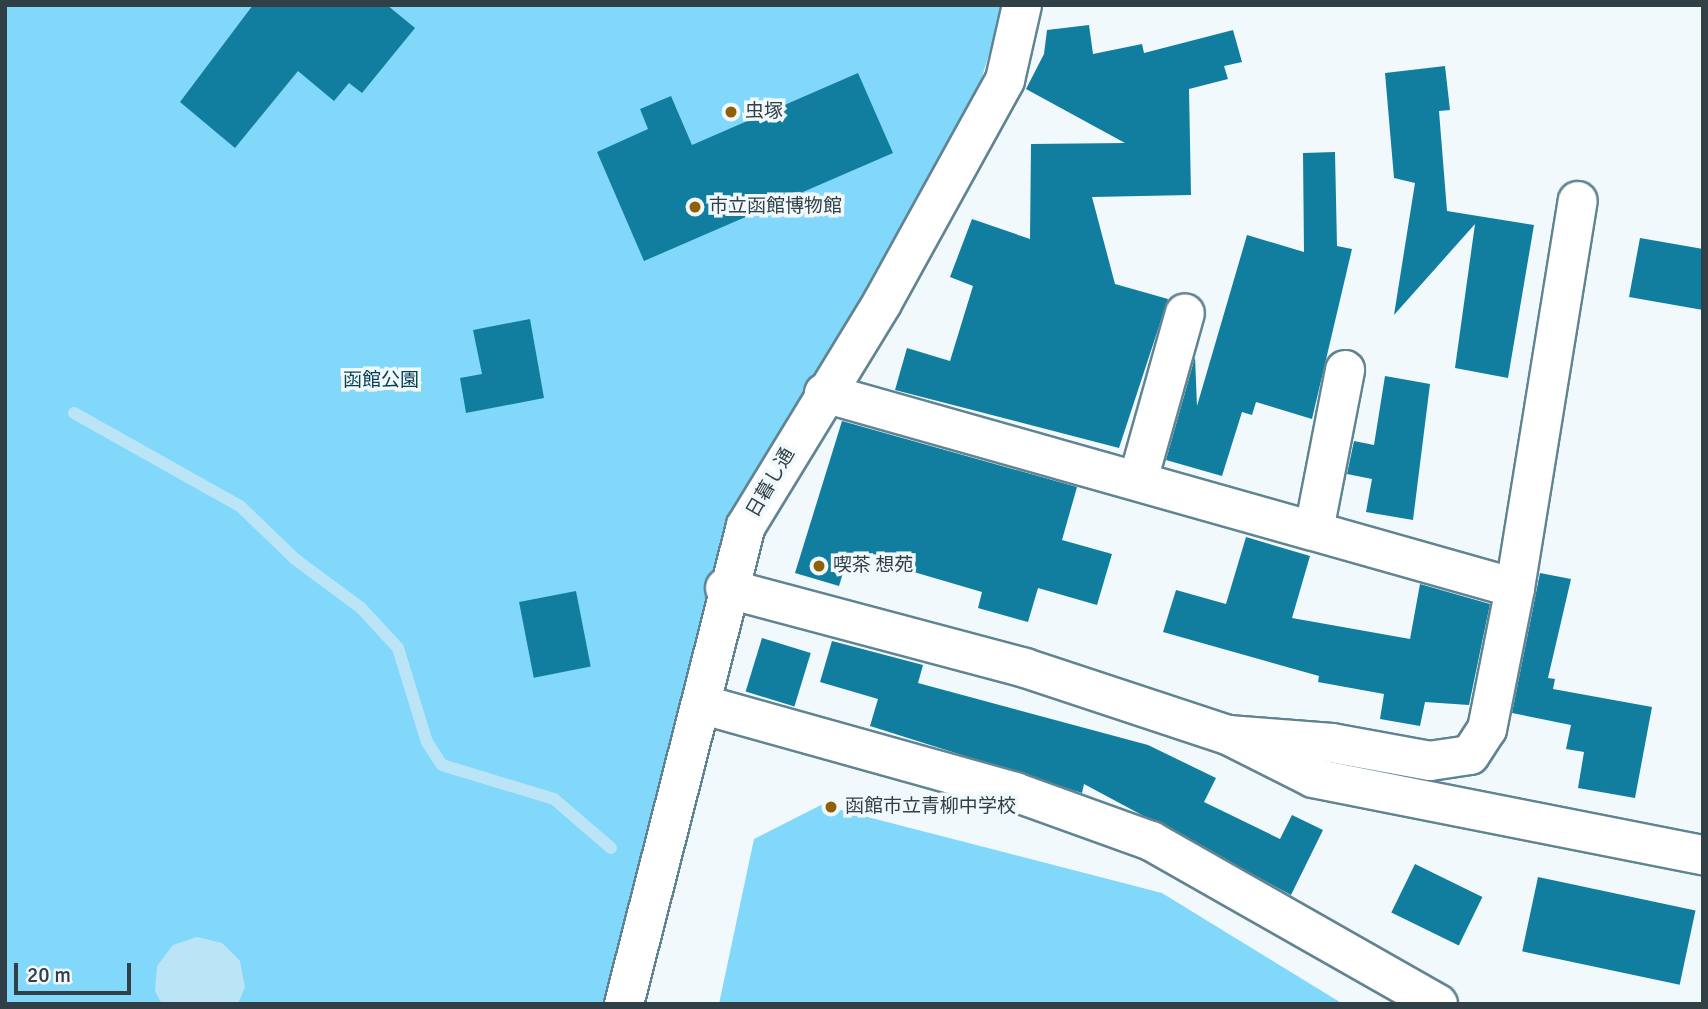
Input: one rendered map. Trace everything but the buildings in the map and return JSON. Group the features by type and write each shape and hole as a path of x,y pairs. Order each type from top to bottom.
{"street":[{"name":"日暮し通","path":"624,1004 704,705 726,588 752,515 824,393 882,303 1005,80 1022,5"},
{"path":"1228,736 1332,743 1430,761 1470,755 1487,729 1515,588 1578,201"},
{"path":"1138,480 1185,313"},
{"path":"1314,530 1345,370"},
{"path":"824,393 1515,588"},
{"path":"726,588 1025,668 1228,736 1313,778 1703,855"},
{"path":"704,705 1015,792 1151,841 1438,1004"}],"green space":[{"name":"函館公園","path":"5,5 1004,5 974,103 722,539 608,1004 5,1004"},
{"name":"函館市立青柳中学校","path":"821,805 1162,893 1343,1004 719,1004 754,839"}],"shaded area":[{"path":"197,937 222,943 240,961 245,987 238,1004 162,1004 155,991 157,966 173,945"}],"waterway":[{"path":"74,413 240,506 295,559 361,608 398,648 427,742 442,765 554,799 611,848"}],"place":[{"name":"虫塚","path":"731,112"},
{"name":"市立函館博物館","path":"695,207"},
{"name":"喫茶 想苑","path":"819,566"},
{"name":"函館市立青柳中学校","path":"831,807"}]}
